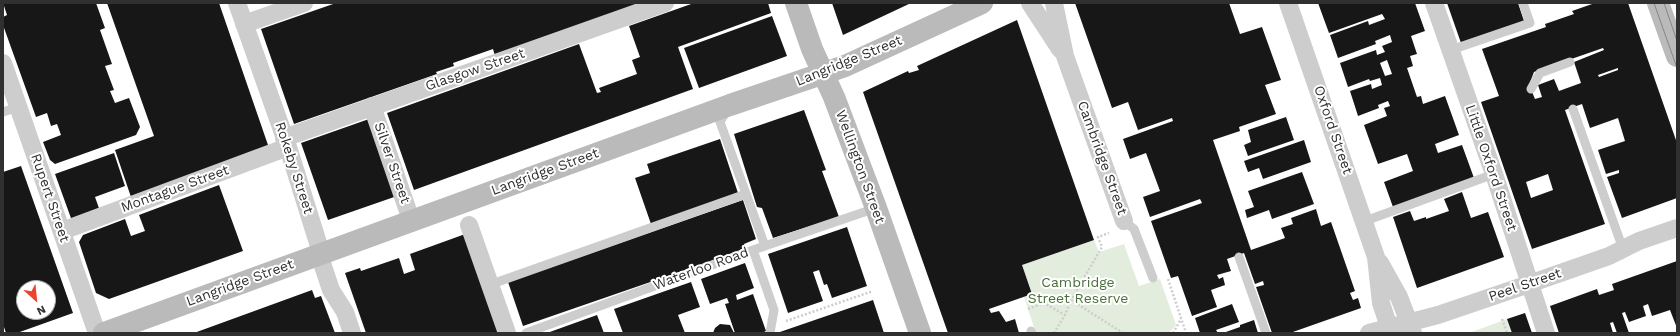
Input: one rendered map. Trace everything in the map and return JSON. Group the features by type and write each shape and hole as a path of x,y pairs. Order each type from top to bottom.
{"street":[{"name":"Rokeby Street","path":"237,3 286,143 332,290 344,312 352,333"},
{"path":"244,24 304,3"},
{"name":"Glasgow Street","path":"286,143 372,106 665,3"},
{"name":"Wellington Street","path":"796,3 812,49 834,97 876,208 920,333"},
{"name":"Langridge Street","path":"104,333 730,105 851,64 982,3"},
{"name":"Cambridge Street","path":"1030,3 1064,56"},
{"name":"Cambridge Street","path":"1054,3 1064,56 1124,221"},
{"name":"Oxford Street","path":"1288,3 1376,257 1381,303 1390,330"},
{"name":"Little Oxford Street","path":"1434,3 1451,50 1476,108 1494,174 1546,333"},
{"path":"1658,3 1677,56"},
{"name":"Rupert Street","path":"3,63 11,110 62,231 97,333"},
{"name":"Silver Street","path":"372,106 411,220"},
{"name":"Montague Street","path":"62,231 286,143"},
{"path":"469,225 507,333"},
{"name":"Peel Street","path":"1370,333 1411,328 1438,315 1609,256 1639,241 1677,228"},
{"name":"Oxford Street","path":"1376,257 1399,297 1411,328"}],"lane":[{"path":"1451,50 1530,23 1523,3"},
{"path":"1531,89 1540,73 1570,62"},
{"path":"730,105 720,122 765,246"},
{"path":"1573,109 1623,249"},
{"path":"1365,222 1494,174"},
{"path":"490,284 746,194"},
{"name":"Waterloo Road","path":"526,333 753,250 876,208"},
{"name":"Cambridge Street","path":"1124,221 1134,229 1153,278"},
{"path":"753,250 774,310 770,330"},
{"path":"1239,257 1266,333"}],"path":[{"path":"1054,333 1065,315 1071,300 1102,247 1098,237"},
{"path":"1166,274 1186,333"},
{"path":"770,330 873,291"},
{"path":"1071,300 1123,333"},
{"path":"1028,309 1044,303 1065,315"},
{"path":"1173,333 1181,319"},
{"path":"1502,319 1507,333"}],"green space":[{"name":"Cambridge Street Reserve","path":"1094,240 1099,252 1124,244 1139,286 1160,279 1176,325 1169,333 1026,333 1035,330 1024,297 1032,294 1022,265"},
{"path":"1507,319 1512,333 1469,333"}],"building":[{"path":"3,3 96,3 105,28 100,30 112,64 105,66 114,90 110,91 115,103 129,98 140,127 136,135 55,164 50,160 43,142 61,135 57,124 51,126 47,113 36,117 3,25 3,17 7,15"},
{"path":"107,3 219,3 268,145 265,149 131,197 115,150 154,136"},
{"path":"336,3 643,3 495,56 493,49 453,63 454,66 436,72 437,74 294,124 261,29"},
{"path":"694,3 768,3 771,13 678,47 693,89 414,190 387,113 579,44 597,93 601,92 599,88 637,74 632,60 640,57 629,26"},
{"path":"832,3 911,3 843,35"},
{"path":"1075,3 1229,3 1240,34 1262,27 1281,80 1265,85 1276,114 1239,127 1240,131 1213,140 1251,250 1285,238 1281,228 1293,224 1291,218 1316,209 1321,226 1331,222 1355,291 1350,293 1353,300 1358,298 1361,308 1290,333 1272,333 1256,287 1264,285 1263,281 1255,284 1244,253 1227,259 1231,271 1217,275 1219,279 1223,277 1225,285 1211,290 1217,307 1192,316 1178,276 1171,278 1151,221 1202,203 1200,199 1150,217 1143,197 1160,191 1146,153 1130,159 1123,139 1173,121 1172,118 1138,130 1128,102 1112,108"},
{"path":"1318,3 1415,3 1425,31 1411,36 1417,54 1410,56 1413,66 1407,68 1417,97 1421,96 1423,104 1445,96 1459,135 1435,144 1438,153 1462,145 1474,178 1393,207 1384,182 1413,171 1407,154 1378,164 1364,125 1387,116 1384,108 1390,106 1388,101 1378,105 1379,108 1358,116 1350,91 1371,84 1372,89 1382,85 1380,78 1370,81 1369,79 1348,87 1340,63 1376,50 1377,55 1385,52 1382,46 1392,42 1390,35 1375,41 1376,44 1338,58 1330,35 1368,21 1369,25 1385,19 1382,14 1329,33","holes":["1387,60 1392,74 1385,76 1380,63"]},
{"path":"1447,3 1518,3 1524,21 1461,43"},
{"path":"1595,3 1628,3 1677,143 1677,198 1622,218 1607,177 1619,173 1619,170 1606,174 1598,150 1625,141 1618,118 1590,128 1582,104 1565,110 1605,224 1532,249 1481,102 1499,96 1482,49 1546,27 1545,24 1574,14 1572,11","holes":["1603,48 1604,50 1574,62 1581,83 1559,91 1554,79 1538,85 1542,97 1535,99 1529,85 1534,72","1618,68 1618,70 1599,77 1598,75","1548,174 1553,190 1531,198 1526,182"]},
{"path":"772,16 787,56 699,88 684,48"},
{"path":"1017,20 1094,240 1022,265 1032,294 989,309 991,313 999,311 1006,322 1015,319 1019,333 948,333 863,92 908,71 909,73 919,70 917,66"},
{"path":"804,110 826,170 822,171 839,217 773,238 762,208 757,207 734,134"},
{"path":"1286,117 1294,140 1248,156 1244,145 1251,142 1248,130"},
{"path":"369,119 397,196 328,220 301,143"},
{"path":"720,139 738,193 651,224 635,178 650,173 647,164"},
{"path":"1304,140 1311,162 1263,179 1259,168 1248,172 1244,161"},
{"path":"114,153 125,186 95,197 100,211 72,221 55,174"},
{"path":"21,166 73,313 56,319 56,280 16,280 16,320 53,320 17,333 6,333 3,324 3,172"},
{"path":"1302,172 1314,204 1272,219 1269,210 1247,218 1245,210 1254,207 1248,191"},
{"path":"219,185 243,251 109,299 96,293 79,242 83,235 125,219 131,236 145,231 139,215"},
{"path":"1462,192 1471,218 1488,212 1504,257 1417,288 1393,217 1410,211 1414,221 1426,217 1426,219 1449,211 1444,199"},
{"path":"743,200 756,239 744,244 746,249 523,326 508,282"},
{"path":"847,227 867,286 832,298 827,284 824,285 819,270 813,272 823,301 788,313 768,254"},
{"path":"468,233 503,333 366,333 345,273 360,268 361,271 399,258 404,274 415,270 410,254"},
{"path":"1677,261 1677,328 1670,310 1652,316 1648,304 1643,306 1646,316 1629,322 1625,312 1622,313 1629,333 1617,333 1613,322 1610,323 1613,333 1559,333 1550,306 1597,289 1599,295 1614,290 1612,284"},
{"path":"745,263 754,288 736,295 737,300 753,294 766,331 762,333 735,333 725,304 729,303 727,298 710,304 701,279"},
{"path":"691,282 700,307 678,315 685,333 623,333 614,309"},
{"path":"312,290 315,298 321,296 335,333 194,333"},
{"path":"873,300 884,333 777,333"},
{"path":"1232,304 1239,322 1216,330 1218,333 1200,333 1195,318"},
{"path":"1525,313 1532,333 1512,333 1507,319"},
{"path":"597,315 604,333 547,333"},
{"path":"1254,320 1258,333 1223,333 1240,327 1240,325"},
{"path":"720,324 730,325 734,333 713,333 715,328"}],"tram line":[{"path":"1654,3 1677,68"},
{"path":"1664,3 1677,41"}]}
